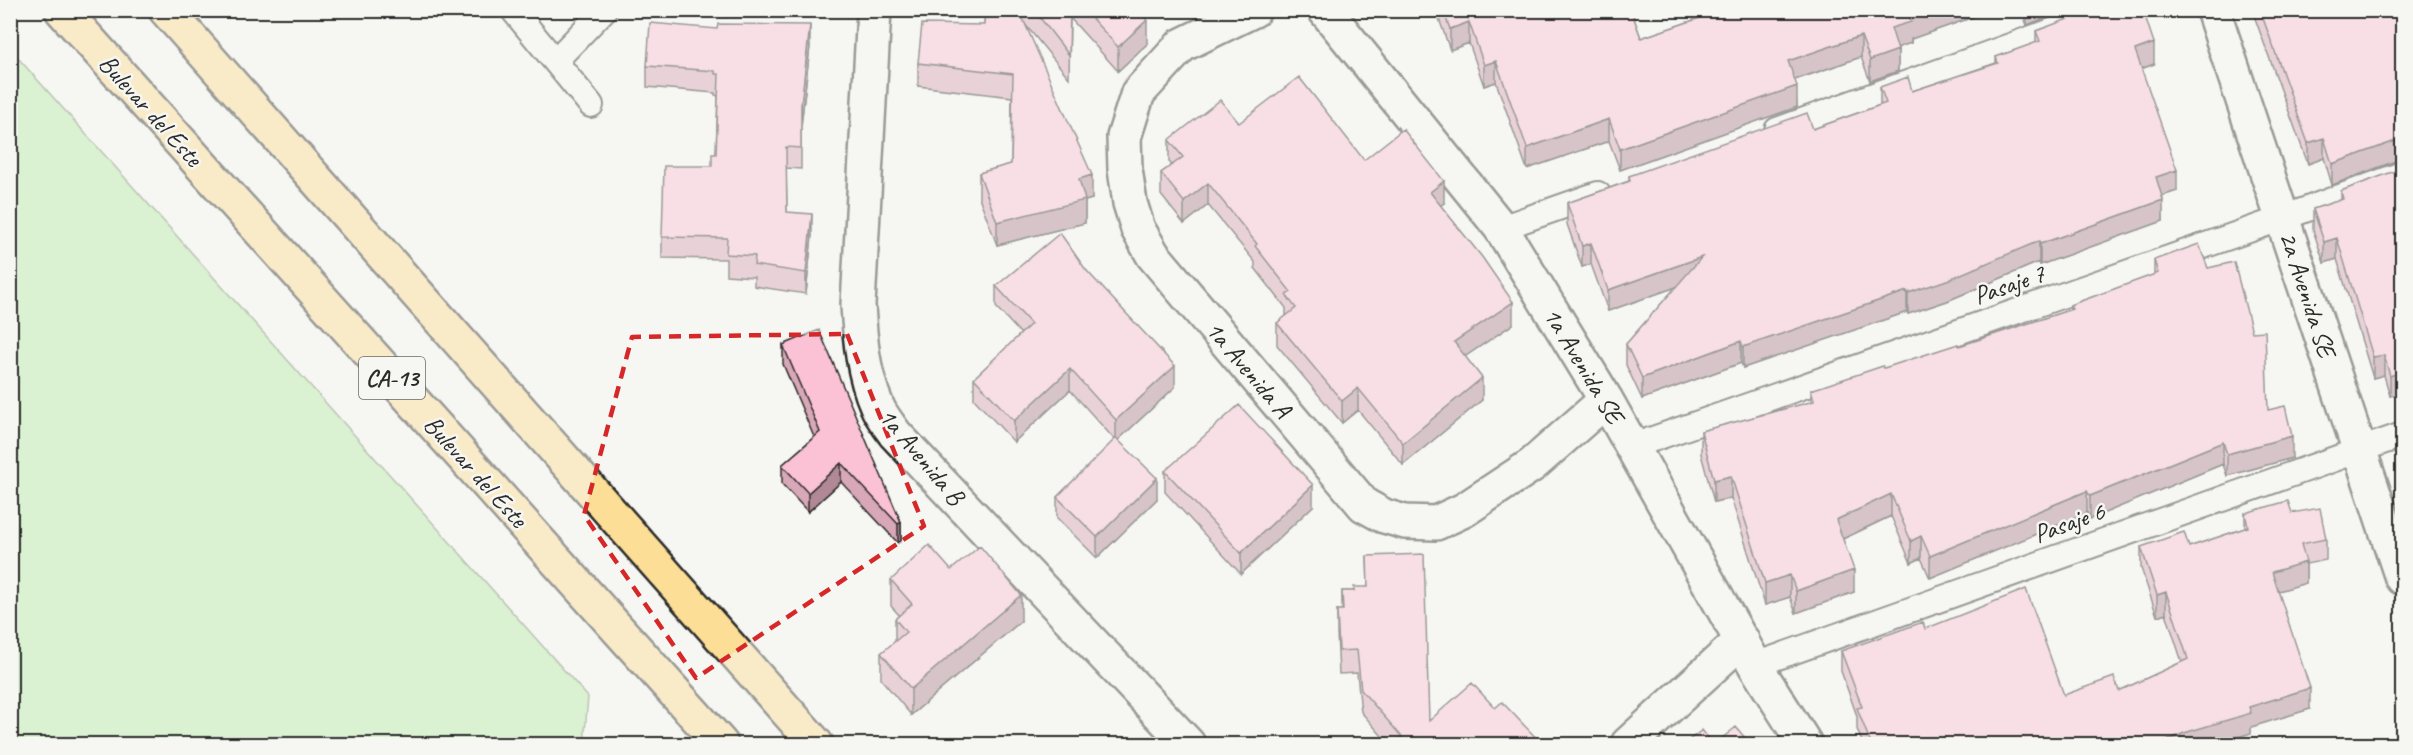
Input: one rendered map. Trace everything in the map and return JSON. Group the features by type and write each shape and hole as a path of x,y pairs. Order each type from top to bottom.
{"highway":[{"name":"Bulevar del Este","path":"62,10 722,744"},
{"name":"CA-13","path":"166,10 816,744"}],"street":[{"name":"1a Avenida B","path":"874,10 858,305 860,337 866,372 878,408 895,434 1188,744"},
{"name":"1a Avenida A","path":"1254,10 1182,45 1138,93 1124,137 1130,203 1138,229 1153,255 1364,505 1384,516 1405,522 1436,523 1464,510 1532,465 1606,400"},
{"name":"1a Avenida SE","path":"1325,10 1501,228 1606,400 1749,652 1805,744"},
{"name":"2a Avenida SE","path":"2212,10 2403,578"},
{"path":"1628,744 1749,652"}],"lane":[{"path":"513,10 591,105"},
{"path":"555,61 604,10"},
{"path":"1761,136 2110,10"},
{"name":"Pasaje 7","path":"1633,446 2283,219 2403,174"},
{"path":"1501,228 1614,188"},
{"name":"Pasaje 6","path":"1749,652 2403,435"}],"highlighted area":[{"path":"847,334 924,526 696,678 584,515 632,337"}],"green space":[{"path":"10,49 588,697 584,744 11,744"}],"building":[{"path":"985,10 1019,10 1092,175 1079,179 1085,200 997,222 979,173 1011,164 1013,74 918,63 922,24 984,25"},
{"path":"1034,10 1070,10 1069,55"},
{"path":"1084,10 1138,10 1147,20 1118,47"},
{"path":"1443,10 1631,10 1641,38 1700,18 1698,10 1932,10 1910,18 1911,22 1891,28 1898,50 1870,60 1861,36 1788,61 1797,86 1620,149 1609,119 1527,148 1496,61 1484,65 1469,22 1450,29"},
{"path":"2092,10 2143,10 2154,43 2135,50 2177,170 2156,177 2163,200 2040,244 2039,241 1947,280 1908,293 1907,291 1743,347 1741,341 1642,378 1626,344 1702,257 1608,290 1591,243 1582,246 1567,203 1630,181 1629,176 1807,113 1813,129 1886,103 1880,87 1908,77 1912,91 1998,63 1996,57 2040,41 2036,31"},
{"path":"2260,10 2403,10 2403,141 2398,140 2332,164 2324,138 2308,143"},
{"path":"650,23 717,29 718,24 810,25 801,105 801,148 786,147 787,212 812,214 806,273 754,265 755,256 726,254 727,238 662,237 664,166 712,166 712,154 716,154 719,74 715,74 715,71 647,66"},
{"path":"1299,77 1364,160 1403,129 1444,181 1430,192 1482,257 1513,302 1454,342 1482,378 1403,443 1358,388 1342,401 1277,323 1296,308 1286,295 1291,292 1255,246 1257,244 1208,183 1184,202 1161,173 1183,157 1169,140 1220,100 1239,123"},
{"path":"2403,168 2403,381 2400,372 2390,376 2384,355 2373,357 2337,238 2324,242 2313,209 2343,199 2341,191"},
{"path":"1060,233 1086,270 1175,366 1116,420 1070,369 1014,421 974,378 1031,324 996,286"},
{"path":"2199,244 2208,268 2234,262 2252,332 2265,331 2268,410 2285,406 2292,436 2227,454 2223,442 2090,496 2087,491 1930,556 1921,536 1911,541 1891,494 1836,520 1854,570 1796,591 1790,575 1765,583 1731,476 1714,480 1701,431 1814,401 1811,390 1883,366 1884,368 1958,344 1959,346 2072,309 2070,305 2158,273 2154,260"},
{"path":"819,330 901,522 898,524 841,463 808,493 782,465 820,432 783,345"},
{"path":"1239,405 1313,485 1241,553 1165,471"},
{"path":"1116,438 1157,478 1097,537 1057,497"},
{"path":"2288,501 2292,513 2320,508 2326,539 2301,544 2306,562 2272,572 2310,688 2249,707 2251,713 2184,733 2160,744 1871,744 1857,708 1862,707 1841,651 1923,622 1925,629 2026,589 2064,695 2114,677 2119,691 2188,659 2166,592 2157,595 2141,547 2184,532 2189,547 2248,527 2245,513"},
{"path":"929,545 951,570 980,546 1021,595 911,689 881,653 906,632 895,619 912,604 891,580"},
{"path":"1424,554 1429,721 1472,683 1495,708 1502,702 1542,744 1394,744 1402,737 1361,690 1357,650 1339,651 1337,610 1343,610 1342,591 1354,591 1354,587 1368,587 1367,556"},
{"path":"1736,727 1750,744 1715,744"},
{"path":"1702,730 1713,744 1684,744"}]}
